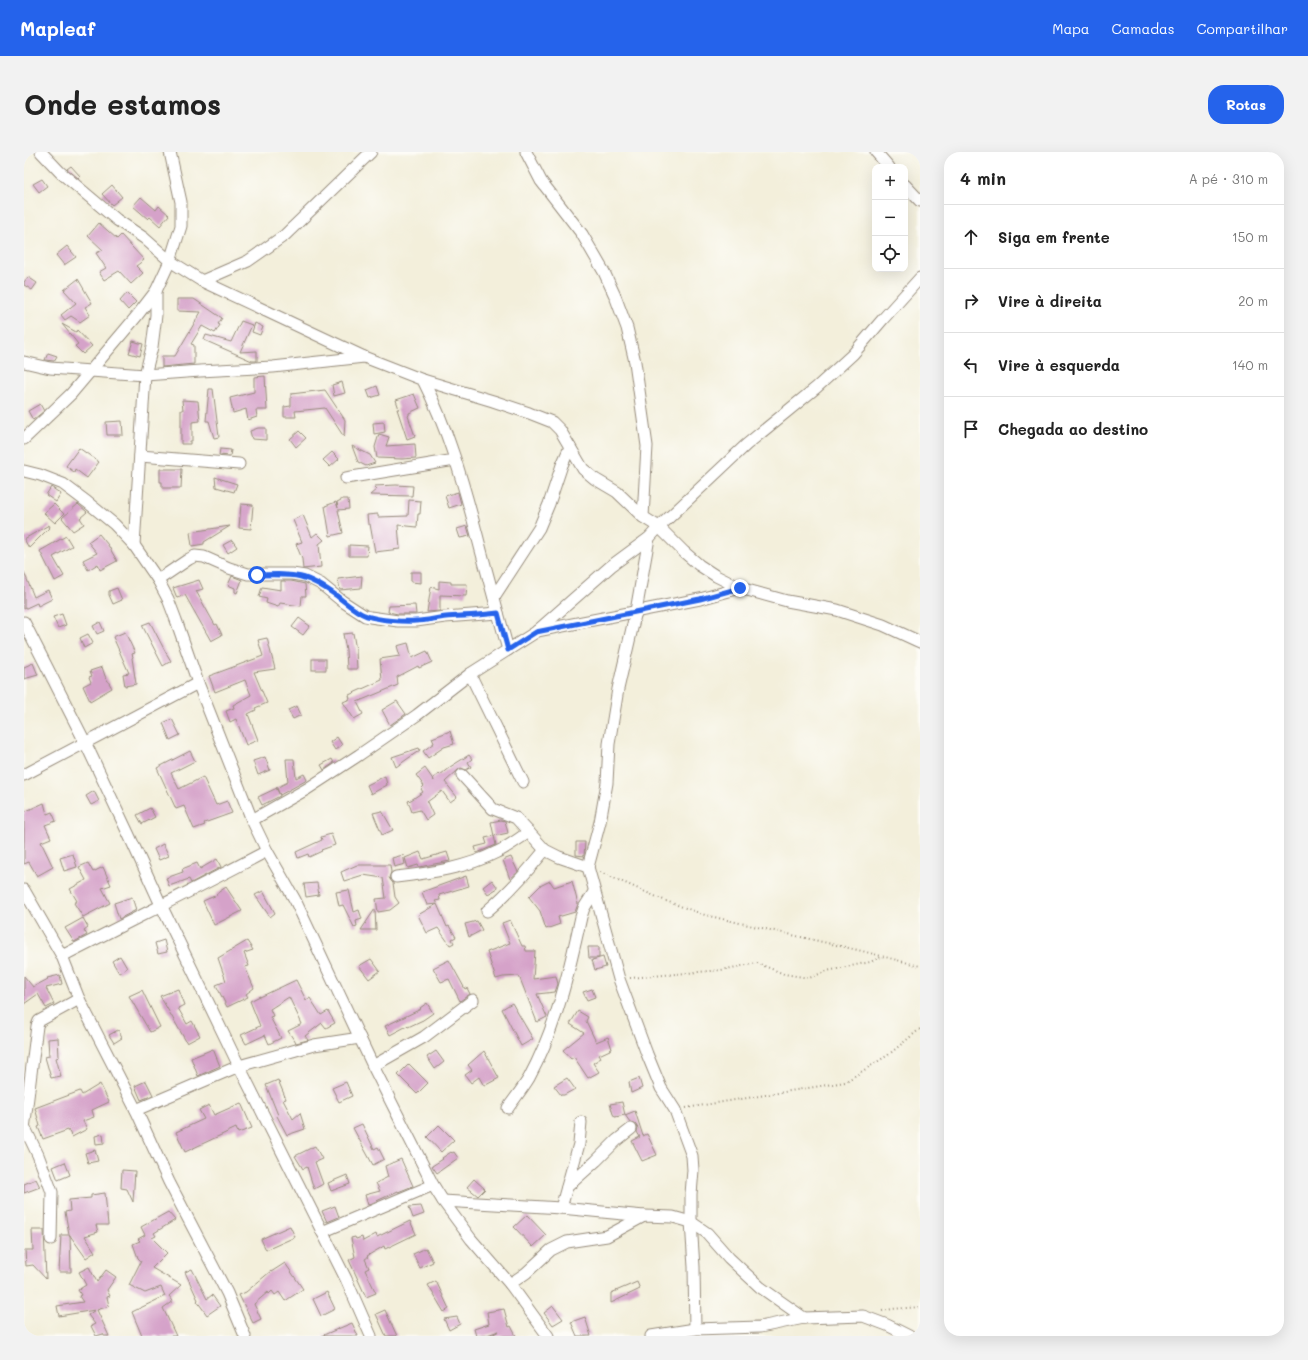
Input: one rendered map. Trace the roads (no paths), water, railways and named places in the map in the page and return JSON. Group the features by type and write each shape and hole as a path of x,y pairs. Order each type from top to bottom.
{"street":[{"path":"41,152 60,172 117,220 144,238 170,261 202,281 364,357 423,380 530,413 552,422 560,430 584,469 595,479 617,492 643,516 659,527 699,565 716,576 740,588 787,601 836,610 883,625 920,642"},
{"path":"24,439 71,394 156,291 170,261 181,226 181,202 170,152"},
{"path":"202,281 248,261 285,235 371,152"},
{"path":"526,152 541,181 582,234 604,272 627,328 636,369 647,446 643,516"},
{"path":"876,152 886,164"},
{"path":"908,187 920,201"},
{"path":"252,820 307,789 359,755 417,715 470,674 536,632 611,566 649,538 746,446 817,387 853,354 920,278"},
{"path":"134,545 145,375 152,347 156,315 156,291"},
{"path":"24,362 50,368 145,375 200,370 281,366 364,357"},
{"path":"423,380 432,398 456,460 508,650"},
{"path":"494,597 539,528 570,447"},
{"path":"140,456 239,464"},
{"path":"346,478 456,460"},
{"path":"24,471 40,475 63,484 87,502 114,524 134,545 158,580 168,599 181,632 198,683 252,820 267,851 295,900 335,982 373,1066 433,1185 471,1239 510,1284 548,1336"},
{"path":"649,538 636,611 618,689 609,744 607,783 600,822 588,867 619,979 661,1088 675,1110 692,1156 694,1170 691,1194 691,1222 694,1267 695,1329"},
{"path":"158,580 189,558 195,556 204,557 229,568 248,574 292,574 305,576 321,584 365,616 370,617 398,621 416,621 498,613"},
{"path":"536,632 700,599 740,588"},
{"path":"24,622 85,742 161,905 346,1279 371,1336"},
{"path":"470,674 523,782"},
{"path":"24,775 198,683"},
{"path":"462,775 493,809 516,818 545,850 559,857 588,867"},
{"path":"396,877 424,874 474,862 499,852 529,832"},
{"path":"487,911 502,899 545,850"},
{"path":"62,956 219,877 267,851"},
{"path":"24,890 62,956 80,999 136,1110 169,1182 227,1293 245,1336"},
{"path":"508,1108 528,1080 542,1051 559,1005 569,971 581,917 584,908 594,892"},
{"path":"51,1239 52,1192 38,1155 24,1128 36,1026 39,1021 80,999"},
{"path":"373,1066 424,1037 473,1000"},
{"path":"136,1110 240,1066 314,1045 360,1038"},
{"path":"561,1208 579,1144 581,1122"},
{"path":"566,1188 631,1128"},
{"path":"322,1232 433,1185"},
{"path":"443,1201 561,1208 673,1218 691,1222 707,1233 729,1258 760,1287 804,1318"},
{"path":"510,1284 526,1273 551,1250 567,1242 607,1236 644,1216"},
{"path":"651,1336 695,1329 760,1327 804,1318 863,1316 887,1325 909,1336"}]}
